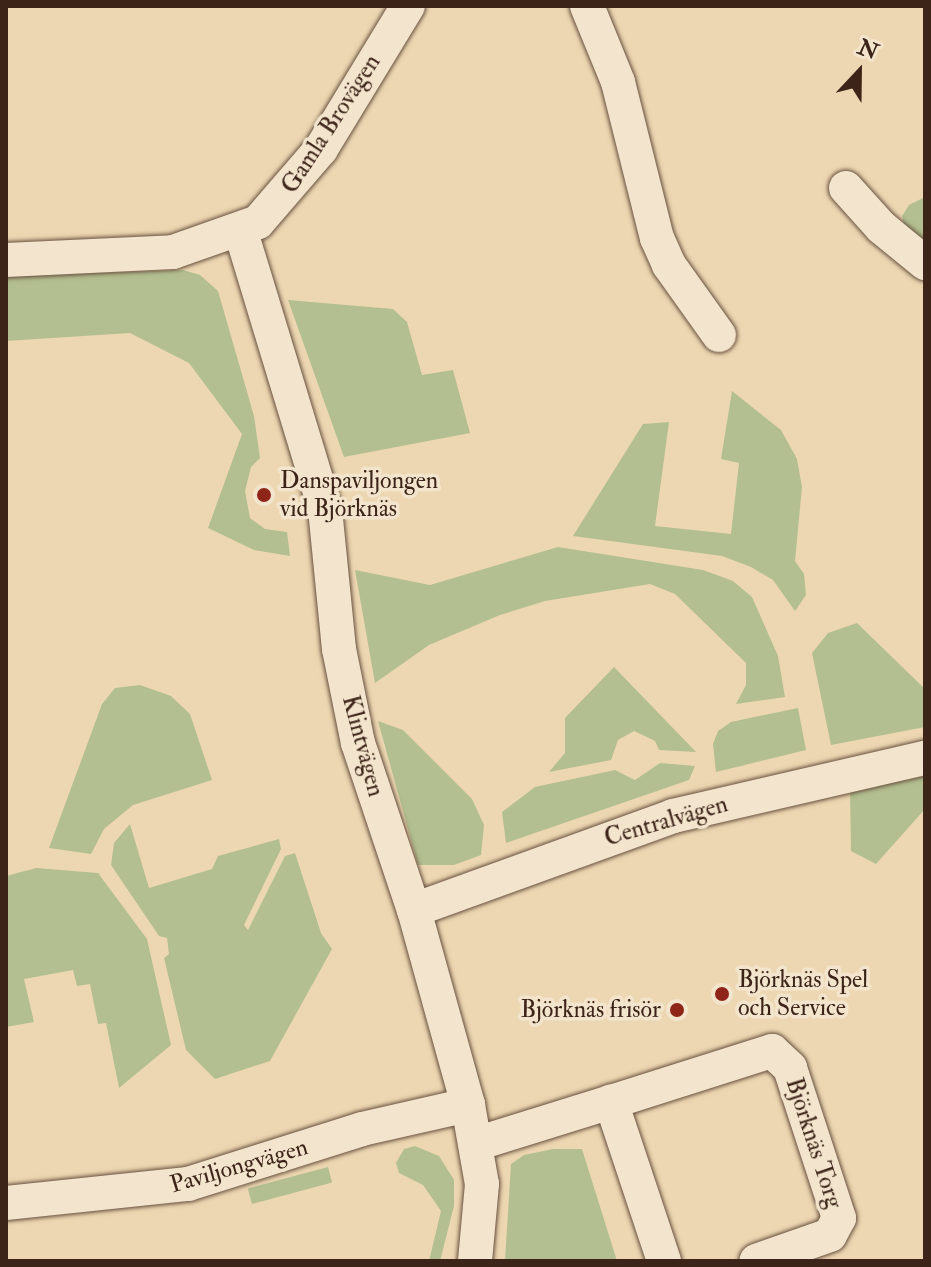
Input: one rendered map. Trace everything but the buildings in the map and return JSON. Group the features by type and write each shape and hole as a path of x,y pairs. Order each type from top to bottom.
{"street":[{"name":"Gamla Brovägen","path":"6,260 173,252 241,232 274,209 300,178 408,6"},
{"path":"587,6 618,82 657,238 669,265 719,335"},
{"path":"846,188 881,227 925,263"},
{"name":"Klintvägen","path":"241,232 325,509 339,649 358,743 414,910 468,1105 482,1184 475,1261"},
{"name":"Centralvägen","path":"414,910 673,816 925,758"},
{"name":"Björknäs Torg","path":"476,1144 753,1053 782,1055 839,1218 830,1235 756,1261"},
{"path":"611,1102 664,1261"},
{"name":"Paviljongvägen","path":"6,1203 188,1184 362,1129 468,1105"}],"green space":[{"path":"925,197 925,240 904,225 902,216 909,205"},
{"path":"183,270 200,275 218,291 254,416 260,458 251,467 245,491 250,518 265,529 287,532 290,556 254,550 208,528 242,434 189,363 130,333 6,341 6,276"},
{"path":"288,300 393,309 407,322 422,375 453,370 470,433 344,457"},
{"path":"732,391 781,430 797,459 802,487 795,561 804,574 806,595 795,611 773,580 722,556 573,536 643,424 669,422 655,526 731,534 739,463 721,459"},
{"path":"558,547 703,570 733,581 752,597 778,656 785,697 736,704 746,685 746,663 675,594 650,584 545,601 500,615 429,645 375,683 355,570 430,585"},
{"path":"857,623 925,689 925,727 831,745 812,653 828,633"},
{"path":"614,667 696,752 659,750 655,741 634,731 618,740 611,760 549,772 565,753 565,718"},
{"path":"140,685 171,696 190,714 212,780 133,805 104,829 91,854 49,848 102,704 115,688"},
{"path":"798,708 806,750 716,772 713,744 718,731 731,722"},
{"path":"378,721 403,730 472,799 484,825 481,855 454,865 418,865"},
{"path":"660,763 695,766 689,780 506,843 502,812 535,787 615,770 635,780"},
{"path":"925,776 925,809 876,864 851,851 850,791"},
{"path":"130,824 149,888 212,869 218,856 279,839 281,849 244,925 248,930 285,856 295,853 321,933 332,949 270,1061 215,1079 186,1050 164,958 169,954 167,938 159,936 111,865 114,843"},
{"path":"36,868 98,873 147,939 171,1045 119,1088 106,1023 98,1024 90,984 77,986 73,970 24,979 34,1022 6,1027 6,876"},
{"path":"415,1146 439,1156 454,1180 454,1206 440,1261 429,1261 441,1211 423,1185 399,1173 396,1163 404,1149"},
{"path":"553,1149 582,1149 617,1261 505,1261 511,1164 524,1155"},
{"path":"328,1167 332,1182 252,1204 248,1188"}],"place":[{"name":"Danspaviljongen vid Björknäs","path":"264,495"},
{"name":"Björknäs Spel och Service","path":"722,994"},
{"name":"Björknäs frisör","path":"677,1010"}]}
